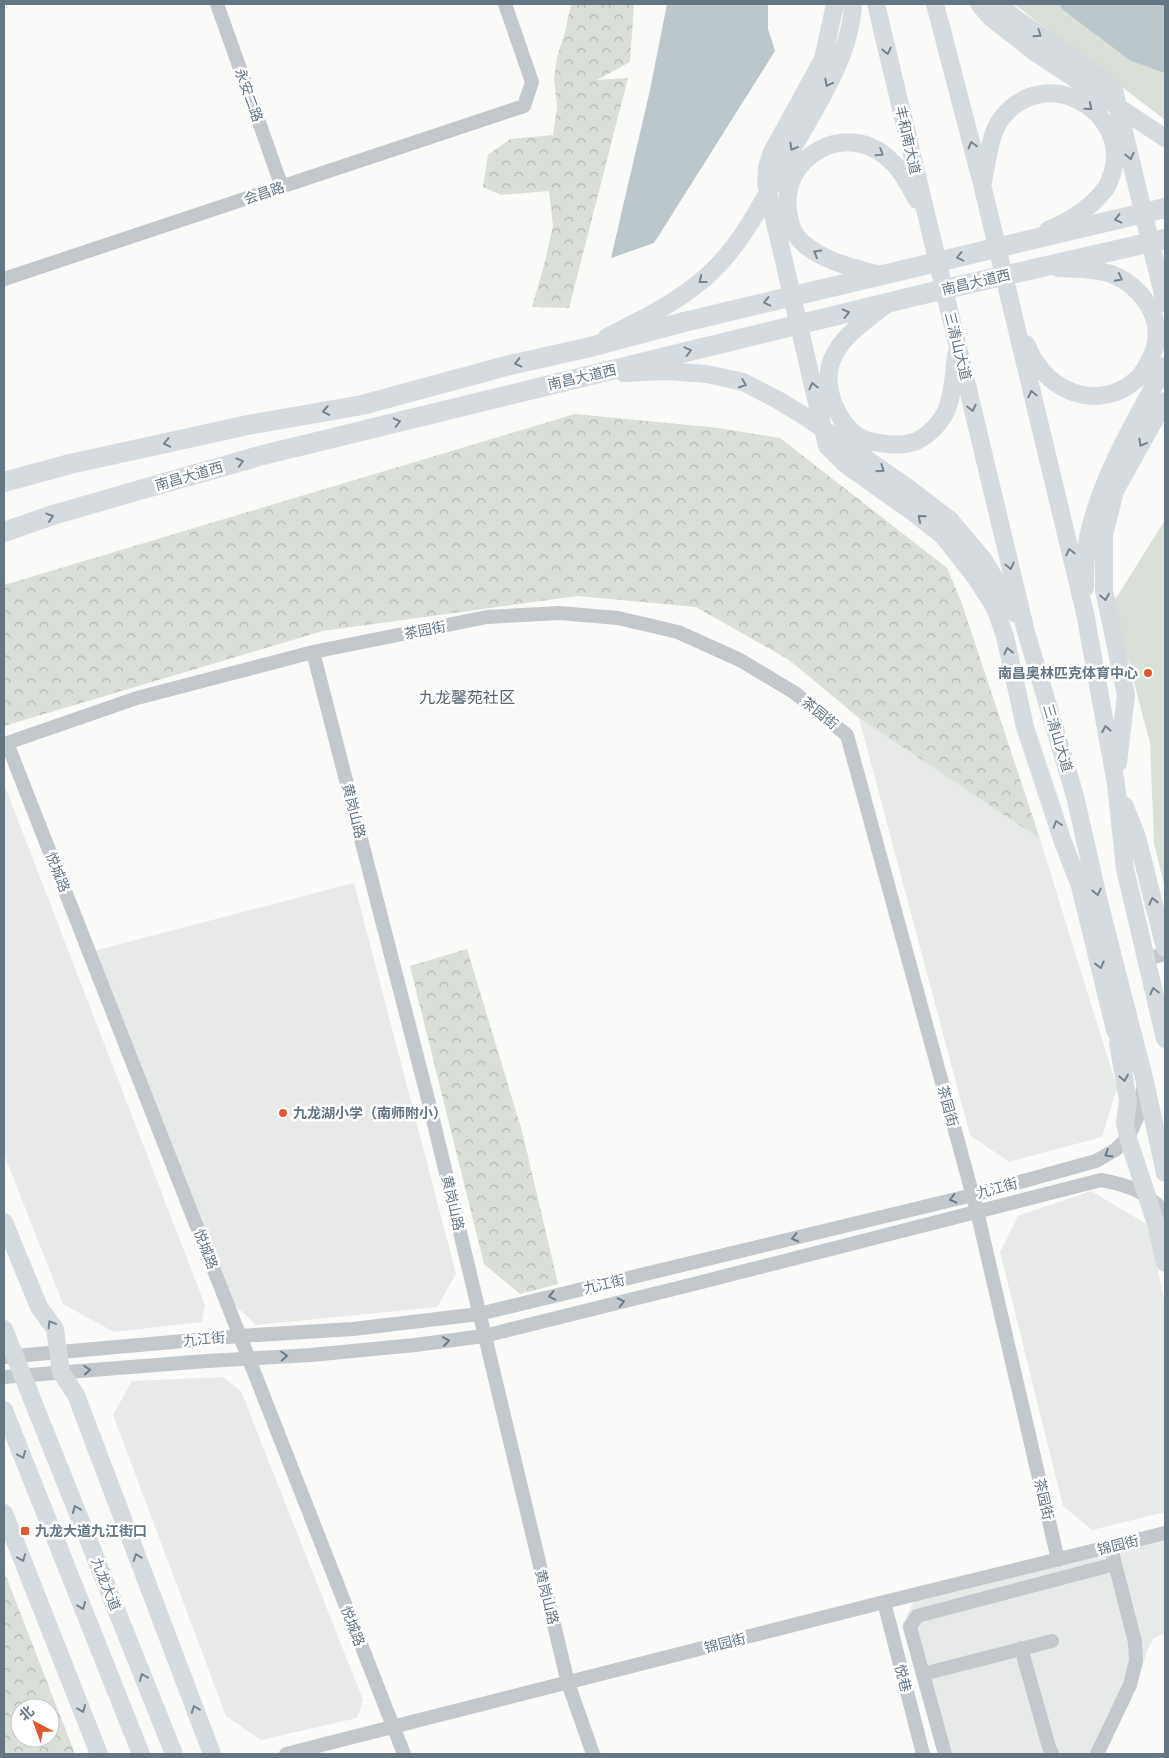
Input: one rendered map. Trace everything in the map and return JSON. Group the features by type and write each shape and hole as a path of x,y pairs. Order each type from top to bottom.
{"highway":[{"name":"南昌大道西","path":"4,482 70,464 238,427 362,404 684,322 1165,208"},
{"name":"南昌大道西","path":"4,532 90,504 263,455 888,303 1165,239"}],"main road":[{"path":"835,4 823,59 772,152 767,167 766,184 827,446 845,464 914,512 943,536 976,578 995,608 1005,636 1025,727 1063,842 1080,886 1115,1030 1128,1100 1124,1123 1157,1227 1165,1263"},
{"path":"586,348 652,314 685,293 708,275 728,254 743,232 835,69 846,40 853,4"},
{"name":"丰和南大道","path":"876,4 940,275"},
{"path":"935,4 982,184 1085,613 1116,784 1125,869 1165,1039"},
{"path":"989,8 1033,51 1165,138"},
{"path":"989,8 1016,19 1084,66 1114,90 1165,303"},
{"path":"982,184 992,139 1000,120 1026,98 1044,92 1070,95 1084,102 1108,128 1114,146 1115,164 1107,186 1091,204 1066,223 1022,242"},
{"path":"879,276 819,255 801,242 792,230 788,210 788,190 791,182 806,160 818,150 834,143 850,141 865,144 892,162 903,176 926,216"},
{"path":"1016,324 1035,362 1047,376 1074,394 1088,396 1106,396 1122,390 1138,379 1149,361 1156,343 1156,327 1152,311 1142,296 1128,283 1111,274 1087,269 1037,268"},
{"name":"三清山大道","path":"940,275 1026,632 1075,796 1165,1173"},
{"path":"888,303 853,331 839,346 830,366 828,381 832,400 841,418 855,435 871,442 892,444 913,442 931,431 944,414 952,388 957,345"},
{"path":"1085,613 1085,572 1088,538 1105,483 1126,437 1165,366"},
{"path":"582,377 666,371 707,374 742,382 778,400 809,419 908,488 950,520 983,559 1026,632"},
{"path":"1165,401 1115,491 1104,535 1104,590 1126,696 1116,784 1137,837 1165,948"},
{"path":"1075,796 1080,886"},
{"path":"1115,1030 1144,1082"},
{"path":"4,1222 39,1307 55,1329 61,1372 76,1395 212,1754"},
{"name":"九龙大道","path":"4,1329 9,1356 22,1376 174,1754"},
{"path":"4,1410 141,1754"},
{"path":"4,1513 100,1754"}],"street":[{"name":"永安二路","path":"217,4 282,187"},
{"name":"会昌路","path":"4,279 524,106 532,82 505,4"},
{"name":"茶园街","path":"5,743 137,698 313,652 487,617 559,613 618,618 678,632 740,660 795,692 847,735 977,1211 1058,1560"},
{"name":"黄岗山路","path":"313,652 428,1102 568,1683 593,1754"},
{"name":"悦城路","path":"5,743 404,1754"},
{"path":"1146,959 1165,954"},
{"name":"九江街","path":"9,1356 240,1336 353,1330 479,1314 972,1195 1096,1161 1115,1150 1128,1138 1137,1118 1144,1082"},
{"name":"九江街","path":"4,1377 349,1351 484,1336 1101,1180 1127,1185 1156,1202 1165,1212"},
{"name":"锦园街","path":"286,1754 884,1602 1165,1533"},
{"path":"1097,1754 1130,1685 1136,1661 1136,1642 1111,1547"},
{"path":"946,1754 910,1627 916,1616 1115,1564"},
{"name":"悦巷","path":"884,1602 923,1754"},
{"path":"924,1674 1052,1641"},
{"path":"1022,1648 1052,1754"}],"shaded area":[{"path":"667,4 768,4 768,29 775,51 654,243 611,258 650,90"},
{"path":"1059,4 1165,4 1165,73 1131,61 1063,10"},
{"path":"859,718 1040,839 1117,1088 1102,1137 1009,1162 970,1135"},
{"path":"4,784 205,1305 202,1322 114,1332 63,1304 4,1154"},
{"name":"九龙湖小学（南师附小）","path":"354,883 456,1274 437,1307 256,1325 225,1296 86,953"},
{"path":"1091,1191 1148,1225 1165,1304 1165,1512 1092,1530 1063,1506 1000,1252 1018,1216"},
{"path":"223,1377 241,1391 363,1700 357,1718 261,1740 226,1716 113,1415 132,1381"},
{"path":"1165,1539 1165,1633 1154,1638 1148,1649 1131,1700 1103,1754 938,1754 902,1625 914,1601"}],"green space":[{"path":"571,4 634,4 630,62 597,80 628,78 569,308 532,307 553,226 549,191 501,195 483,187 488,155 510,139 553,135 557,107 554,78 557,57"},
{"path":"1014,4 1165,4 1165,120"},
{"path":"575,414 719,428 780,438 947,568 961,601 1040,839 859,718 789,660 696,607 577,596 323,631 4,726 4,585"},
{"name":"南昌奥林匹克体育中心","path":"1165,520 1165,889 1154,843 1150,743 1113,603"},
{"path":"467,949 522,1131 558,1284 520,1294 484,1264 410,966"},
{"path":"4,1571 53,1698 10,1698 10,1748 60,1748 60,1715 75,1754 4,1754"}],"place":[{"name":"南昌奥林匹克体育中心","path":"1148,673"},
{"name":"九龙湖小学（南师附小）","path":"283,1113"},
{"name":"九龙大道九江街口","path":"25,1531"}],"district":[{"name":"九龙馨苑社区","path":"467,697"}]}
